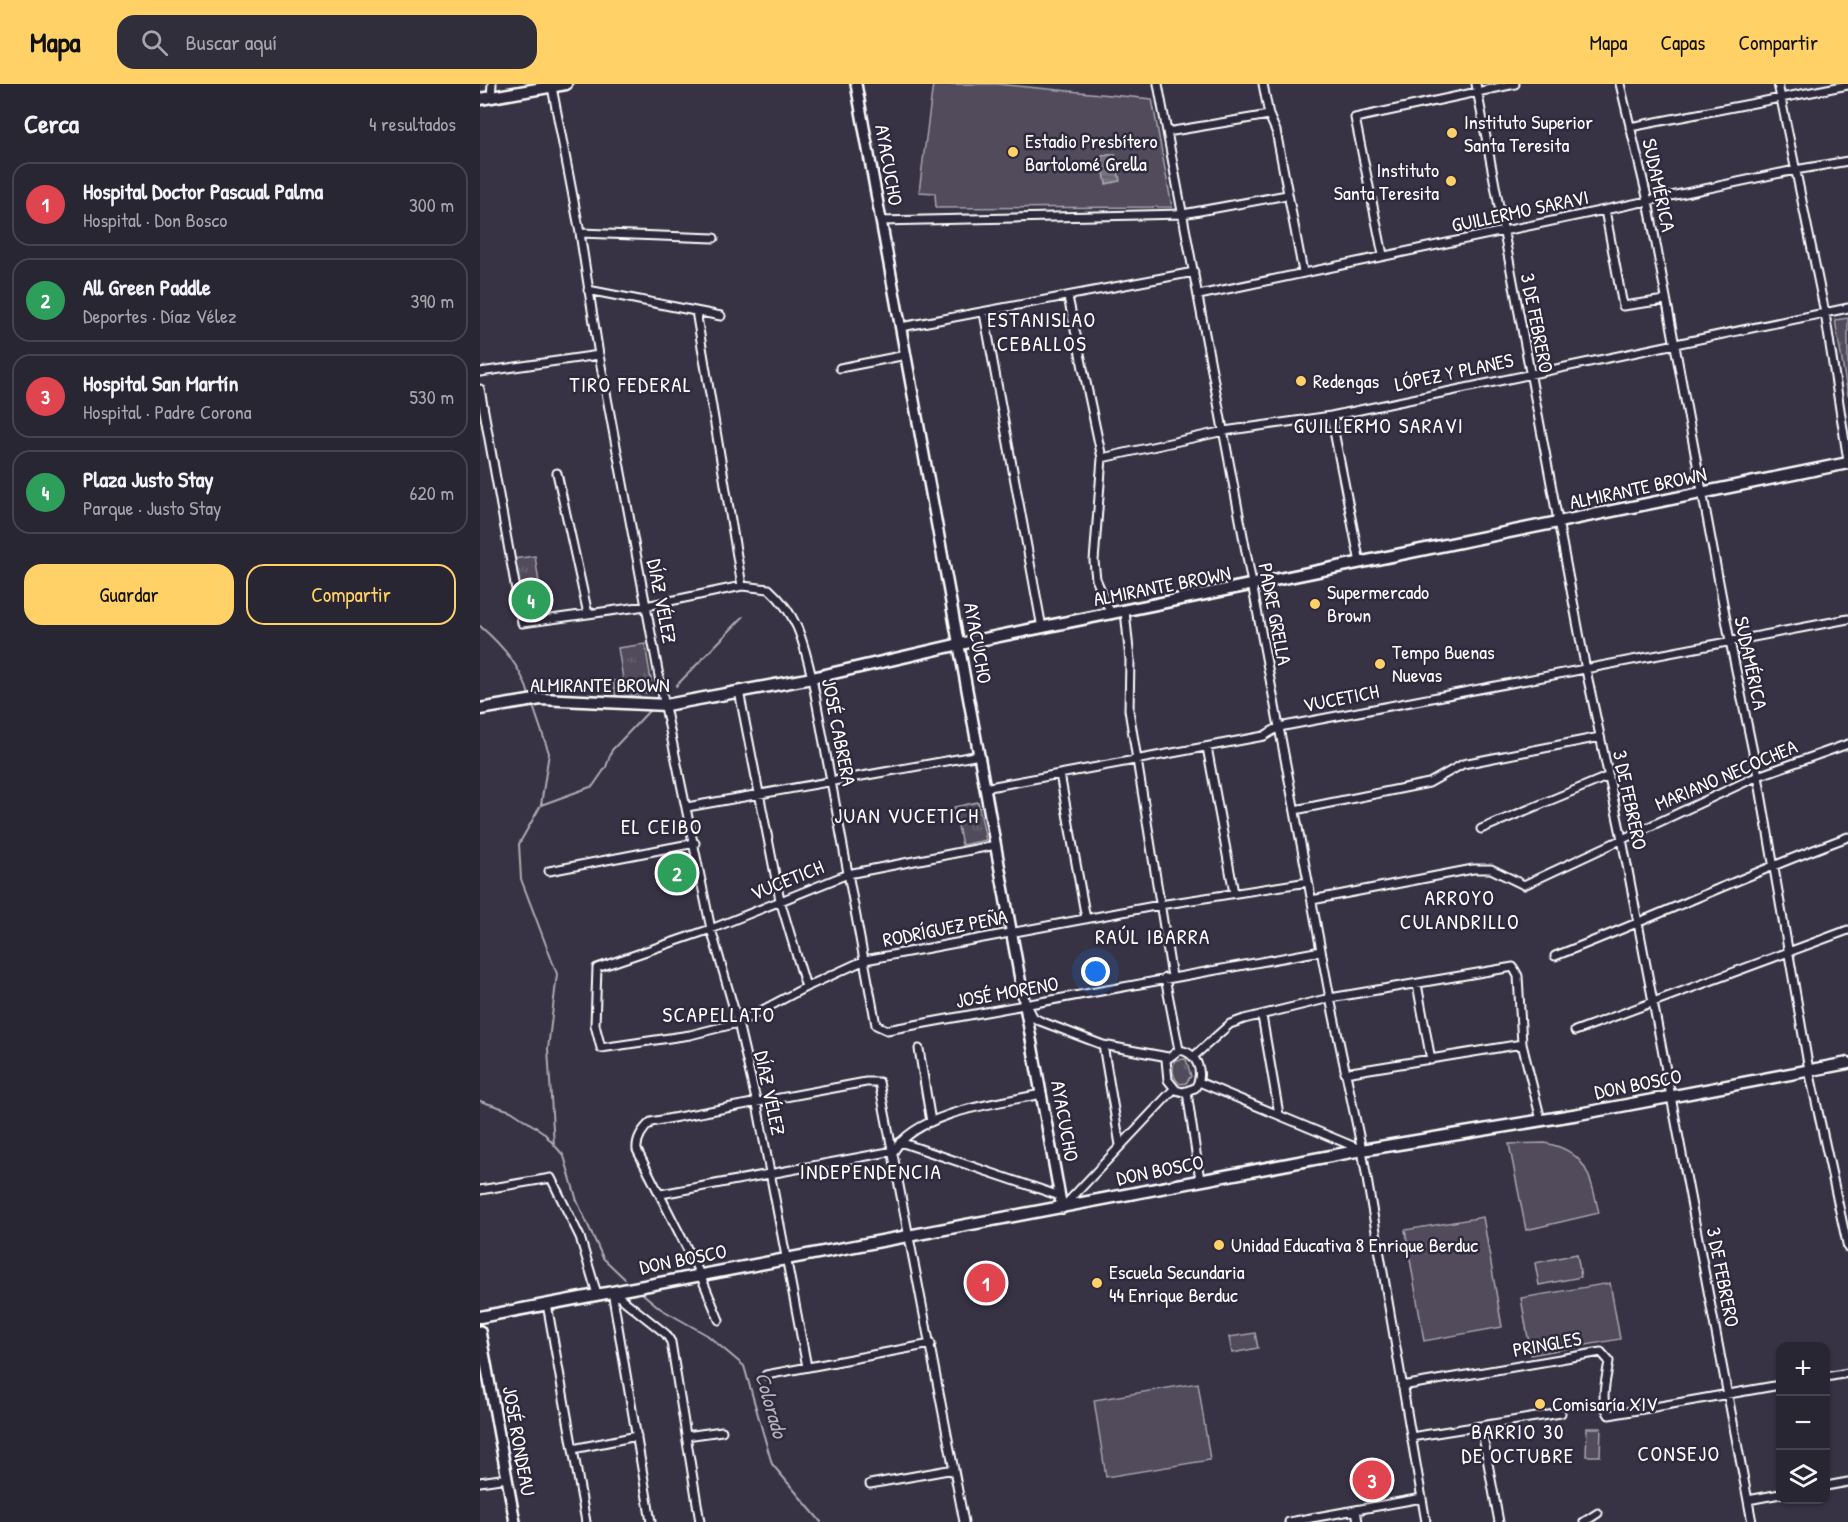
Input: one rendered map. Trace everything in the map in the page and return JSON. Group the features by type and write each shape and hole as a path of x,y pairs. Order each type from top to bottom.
{"main road":[{"path":"486,98 566,84"},
{"name":"ALMIRANTE BROWN","path":"480,709 541,699 666,705 812,678 960,644 1702,494 1848,462"},
{"name":"DON BOSCO","path":"480,1317 1200,1180 1848,1063"}],"street":[{"path":"486,98 492,84"},
{"name":"AYACUCHO","path":"856,84 960,644 984,788 1027,1006 1062,1208"},
{"name":"PADRE GRELLA","path":"1158,84 1200,295 1294,810 1362,1150 1426,1522"},
{"path":"1263,84 1269,115 1276,131 1303,272"},
{"path":"1383,255 1355,118 1477,88 1515,84"},
{"name":"SUDAMÉRICA","path":"1620,84 1648,201 1730,641 1758,776 1809,1070 1848,1248"},
{"path":"1778,84 1825,313 1848,462"},
{"path":"1630,128 1848,85"},
{"name":"DÍAZ VÉLEZ","path":"552,87 646,606 711,929 738,1023 756,1104 807,1367"},
{"name":"3 DE FEBRERO","path":"1477,88 1529,373 1586,670 1622,839 1752,1522"},
{"path":"1167,132 1269,115"},
{"name":"GUILLERMO SARAVI","path":"1200,295 1383,255 1848,161"},
{"path":"880,221 1183,214 1287,195"},
{"path":"1605,210 1623,306 1665,300"},
{"path":"580,233 714,238"},
{"path":"901,327 1194,272"},
{"path":"588,290 721,316"},
{"path":"1068,297 1102,458 1094,561 1096,579 1111,614"},
{"name":"LÓPEZ Y PLANES","path":"1102,458 1224,431 1331,416 1848,308"},
{"path":"480,389 522,623 646,606 742,586 696,311"},
{"path":"984,313 1042,628"},
{"path":"480,372 599,355"},
{"path":"840,368 906,356"},
{"path":"1331,416 1360,563"},
{"path":"557,473 588,614"},
{"name":"JOSÉ CABRERA","path":"742,586 769,589 778,597 801,630 832,780 876,1025"},
{"path":"1125,611 1130,660 1129,710 1160,905 1179,1050"},
{"name":"VUCETICH","path":"984,788 1264,736 1279,727 1848,619"},
{"path":"739,691 780,900 806,987"},
{"path":"1294,810 1429,783 1463,764 1600,737"},
{"name":"MARIANO NECOCHEA","path":"1312,900 1473,869 1491,869 1524,885 1758,776 1848,744"},
{"path":"1207,747 1234,893"},
{"path":"687,807 980,755"},
{"path":"1060,774 1086,919"},
{"path":"1481,829 1609,776"},
{"path":"1555,956 1637,925 1772,865 1848,837"},
{"path":"549,871 694,843"},
{"name":"VUCETICH","path":"601,1048 595,1025 597,968 711,929 848,874 996,845"},
{"name":"RODRÍGUEZ PEÑA","path":"601,1048 690,1035 738,1023 806,987 865,960 1160,905 1308,882"},
{"path":"1575,1031 1848,930"},
{"name":"JOSÉ MORENO","path":"876,1025 887,1030 1321,951"},
{"path":"1193,1057 1230,1024 1330,998 1513,967 1518,976 1522,1044 1541,1120"},
{"path":"1417,984 1431,1060"},
{"path":"1027,1006 1034,1018 1103,1045 1168,1057"},
{"path":"1262,1016 1279,1113"},
{"path":"1345,1072 1522,1044"},
{"path":"1103,1045 1120,1145"},
{"path":"920,1049 931,1122"},
{"path":"1179,1050 1188,1052 1193,1057 1200,1073 1199,1082 1195,1088 1187,1092 1174,1089 1167,1076 1165,1065 1168,1057 1179,1050"},
{"path":"719,1320 700,1274 637,1150 637,1143 651,1122 866,1082 879,1082 964,1522"},
{"path":"1199,1082 1279,1113 1362,1150"},
{"path":"1062,1208 1174,1089"},
{"path":"1187,1092 1200,1180"},
{"path":"661,1194 894,1151 900,1142 931,1122 963,1111 1042,1094"},
{"path":"900,1142 1060,1196"},
{"path":"480,1190 551,1178 580,1237 597,1294"},
{"path":"612,1292 666,1334 671,1342 700,1522"},
{"path":"612,1292 651,1522"},
{"path":"547,1304 586,1522"},
{"name":"JOSÉ RONDEAU","path":"480,1331 515,1522"},
{"path":"766,1375 931,1344"},
{"name":"PRINGLES","path":"1402,1386 1600,1352 1609,1361 1604,1401 1605,1409 1609,1414 1776,1386"},
{"path":"1830,1376 1848,1373"},
{"path":"1411,1437 1561,1413"},
{"path":"1481,1426 1499,1522"},
{"path":"686,1436 722,1431"},
{"path":"573,1449 637,1436"},
{"path":"870,1484 954,1469"},
{"path":"480,1482 507,1478"},
{"path":"1830,1485 1848,1482"},
{"path":"1748,1500 1776,1495"},
{"path":"1293,1522 1422,1498"},
{"path":"1356,1510 1358,1522"},
{"path":"1584,1522 1598,1513"}],"green space":[{"path":"933,84 997,84 1152,99 1172,207 936,208 935,193 919,192"},
{"path":"1848,318 1848,396 1835,320"},
{"path":"535,556 544,615 523,618 513,559"},
{"path":"645,644 653,692 616,698 613,681 623,679 618,648"},
{"path":"978,802 986,840 962,845 954,807"},
{"path":"1186,1059 1191,1076 1186,1083 1180,1084 1173,1073 1173,1067 1175,1060"},
{"path":"1545,1143 1570,1152 1578,1159 1589,1177 1599,1213 1526,1230 1509,1144"},
{"path":"1483,1217 1502,1327 1424,1341 1405,1230"},
{"path":"1577,1254 1581,1277 1539,1285 1535,1263"},
{"path":"1610,1283 1620,1339 1531,1355 1521,1298"},
{"path":"1255,1333 1258,1348 1232,1353 1229,1337"},
{"path":"1198,1383 1210,1460 1106,1477 1094,1400"},
{"path":"1587,1428 1601,1428 1600,1456 1586,1456"}],"shaded area":[{"path":"1115,154 1120,181 1106,184 1101,156"}],"waterway":[{"path":"676,686 743,617"},
{"path":"480,626 511,658 530,698"},
{"path":"532,703 549,753 541,805 519,844 521,879 557,974 548,1049 554,1145"},
{"path":"541,805 593,786 606,767 612,750 649,711"},
{"name":"Colorado","path":"480,1101 511,1111 543,1132 564,1156 577,1201 603,1258 625,1279"},
{"name":"Colorado","path":"643,1294 661,1309 707,1335 744,1366 772,1464 821,1522"}],"place":[{"name":"Instituto Superior Santa Teresita","path":"1452,133"},
{"name":"Estadio Presbítero Bartolomé Grella","path":"1013,152"},
{"name":"Instituto Santa Teresita","path":"1451,181"},
{"name":"Redengas","path":"1301,381"},
{"name":"Plaza Justo Stay","path":"531,600"},
{"name":"Supermercado Brown","path":"1315,604"},
{"name":"Tempo Buenas Nuevas","path":"1380,664"},
{"name":"All Green Paddle","path":"677,873"},
{"name":"Unidad Educativa 8 Enrique Berduc","path":"1219,1245"},
{"name":"Hospital Doctor Pascual Palma","path":"986,1283"},
{"name":"Escuela Secundaria 44 Enrique Berduc","path":"1097,1283"},
{"name":"Comisaría XIV","path":"1540,1404"},
{"name":"Hospital San Martín","path":"1372,1480"}],"district":[{"name":"ESTANISLAO CEBALLOS","path":"1042,332"},
{"name":"TIRO FEDERAL","path":"631,385"},
{"name":"GUILLERMO SARAVI","path":"1379,426"},
{"name":"JUAN VUCETICH","path":"907,816"},
{"name":"EL CEIBO","path":"662,827"},
{"name":"ARROYO CULANDRILLO","path":"1460,910"},
{"name":"RAÚL IBARRA","path":"1153,937"},
{"name":"SCAPELLATO","path":"719,1015"},
{"name":"INDEPENDENCIA","path":"871,1172"},
{"name":"BARRIO 30 DE OCTUBRE","path":"1518,1444"},
{"name":"CONSEJO","path":"1679,1454"}]}
